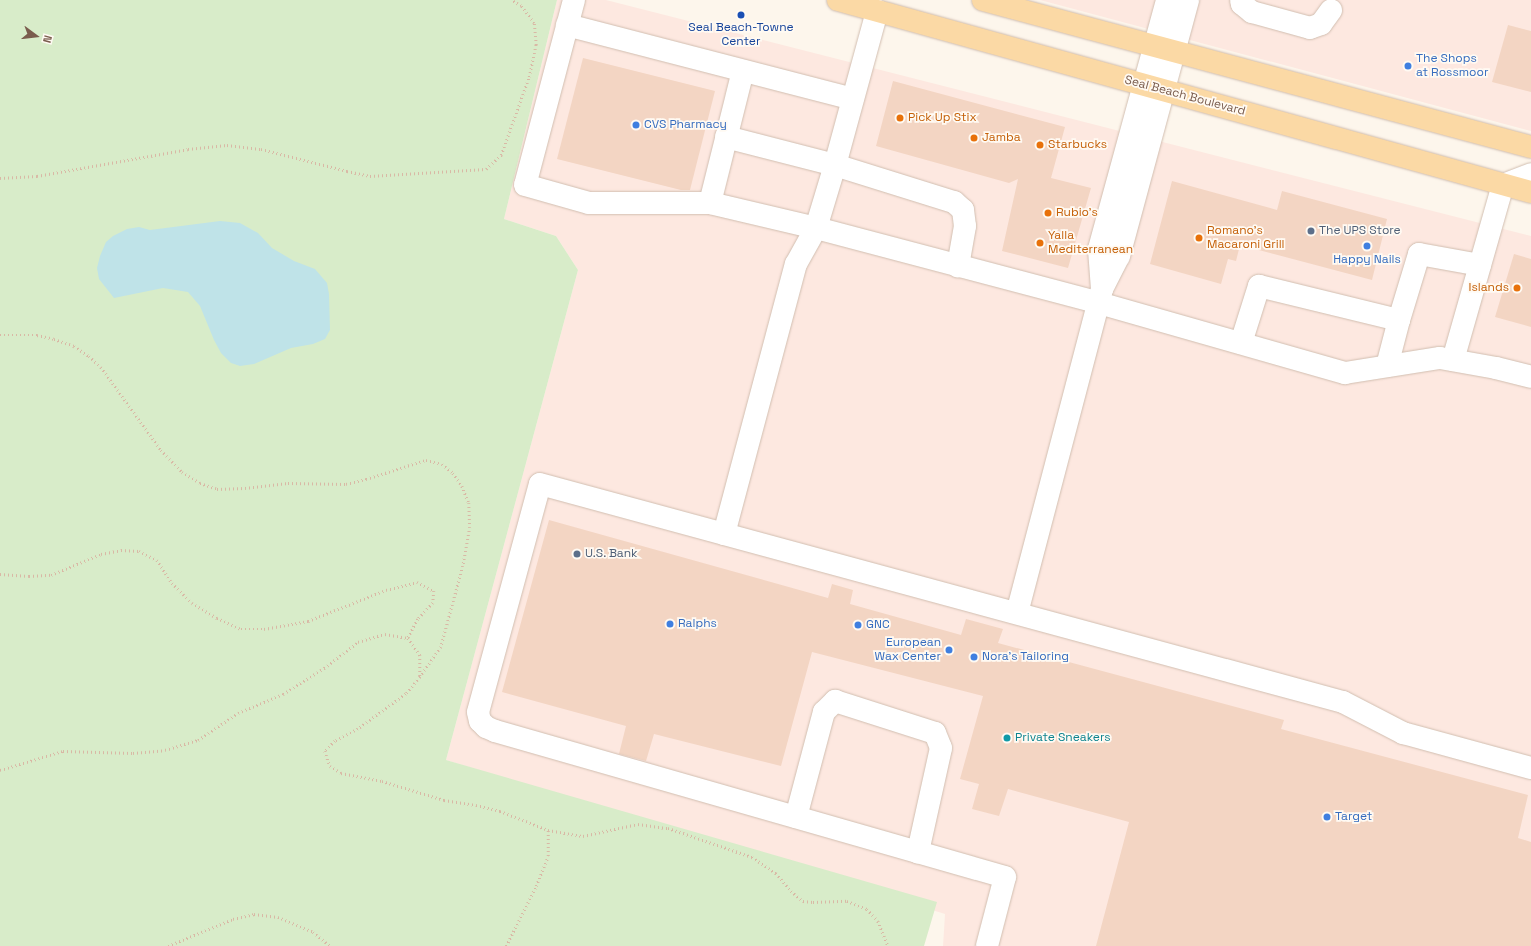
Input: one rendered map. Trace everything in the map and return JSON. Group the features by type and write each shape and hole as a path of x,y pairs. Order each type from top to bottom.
{"main road":[{"name":"Seal Beach Boulevard","path":"838,0 1531,192"},
{"path":"983,0 1531,147"}],"lane":[{"path":"574,0 525,185 589,203 710,203 816,228 958,266 1100,296 1241,343 1345,373 1440,358 1496,368 1531,377"},
{"path":"1165,49 1167,0"},
{"path":"1017,613 1100,296 1099,249 1154,88 1165,49 1188,0"},
{"path":"1241,0 1242,4 1252,12 1310,28 1321,24 1331,10"},
{"path":"724,534 796,264 816,228 835,165 877,11"},
{"path":"567,25 853,99"},
{"path":"710,203 743,71"},
{"path":"726,137 835,165 954,202 963,210 965,226 958,266"},
{"path":"1453,360 1504,185 1531,174"},
{"path":"1387,366 1419,254 1480,265"},
{"path":"1241,343 1259,286 1399,320"},
{"path":"987,946 1005,877 495,731 486,727 480,721 478,712 540,484 1343,702 1404,733 1531,768"},
{"path":"796,817 824,712 836,701 936,734 941,748 918,852"}],"path":[{"path":"0,178 37,176 188,149 227,145 261,149 347,172 370,176 486,169 501,155 529,77 536,45 534,23 521,6 511,0"},
{"path":"0,335 37,335 74,346 90,356 101,368 161,450 182,472 200,483 217,489 288,483 346,484 426,460 442,464 453,473 462,486 469,503 470,527 463,566 441,647 406,694 358,729 336,741 325,751 330,766 341,773 382,781 444,800 476,804 500,811 548,830 584,836 638,824 668,828 752,857 776,873 791,891 802,901 847,901 867,909 878,921 888,946"},
{"path":"0,574 29,576 51,575 101,554 121,550 139,551 157,560 172,582 192,603 217,618 241,629 264,629 308,621 386,590 417,582 434,591 433,604 418,619 408,638"},
{"path":"0,770 62,751 133,753 165,750 198,740 238,713 283,694 324,668 358,642 385,634 408,638 420,655 420,677"},
{"path":"506,946 536,886 548,856 548,830"},
{"path":"168,946 233,918 254,914 278,917 313,932 330,946"}],"shaded area":[{"path":"557,0 606,0 1531,236 1531,946 943,946 945,914 446,760 578,270 556,236 504,219"},
{"name":"The Shops at Rossmoor","path":"1040,0 1531,0 1531,131"}],"green space":[{"path":"0,0 557,0 504,219 556,236 578,270 446,760 937,902 924,946 0,946"}],"water":[{"path":"220,221 240,223 258,233 272,248 294,261 315,269 327,283 329,294 330,330 325,339 313,344 291,348 254,364 240,366 231,363 221,353 200,306 188,292 163,288 114,298 99,279 97,268 106,242 113,236 127,229 139,227 150,230"}],"building":[{"path":"1508,25 1531,31 1531,92 1492,82"},
{"name":"CVS Pharmacy","path":"583,58 715,91 690,190 681,190 557,159"},
{"path":"893,81 1065,127 1051,178 1091,188 1068,268 1002,251 1018,179 1009,183 876,146"},
{"path":"1172,181 1277,210 1282,191 1387,219 1372,280 1240,245 1236,261 1228,259 1221,284 1150,264"},
{"name":"Islands","path":"1514,254 1531,259 1531,327 1495,317"},
{"path":"549,520 828,598 832,584 853,590 850,604 961,635 966,619 1003,629 998,643 1284,720 1281,729 1528,795 1518,838 1531,842 1531,946 1096,946 1129,822 1008,789 999,816 972,809 979,784 960,779 983,696 812,652 781,766 654,734 646,761 619,754 626,726 502,692"}],"place":[{"name":"Seal Beach-Towne Center","path":"741,15"},
{"name":"The Shops at Rossmoor","path":"1408,66"},
{"name":"Pick Up Stix","path":"900,118"},
{"name":"CVS Pharmacy","path":"636,125"},
{"name":"Jamba","path":"974,138"},
{"name":"Starbucks","path":"1040,145"},
{"name":"Rubio's","path":"1048,213"},
{"name":"The UPS Store","path":"1311,231"},
{"name":"Romano's Macaroni Grill","path":"1199,238"},
{"name":"Yalla Mediterranean","path":"1040,243"},
{"name":"Happy Nails","path":"1367,246"},
{"name":"Islands","path":"1517,288"},
{"name":"U.S. Bank","path":"577,554"},
{"name":"Ralphs","path":"670,624"},
{"name":"GNC","path":"858,625"},
{"name":"European Wax Center","path":"949,650"},
{"name":"Nora's Tailoring","path":"974,657"},
{"name":"Private Sneakers","path":"1007,738"},
{"name":"Target","path":"1327,817"}]}
